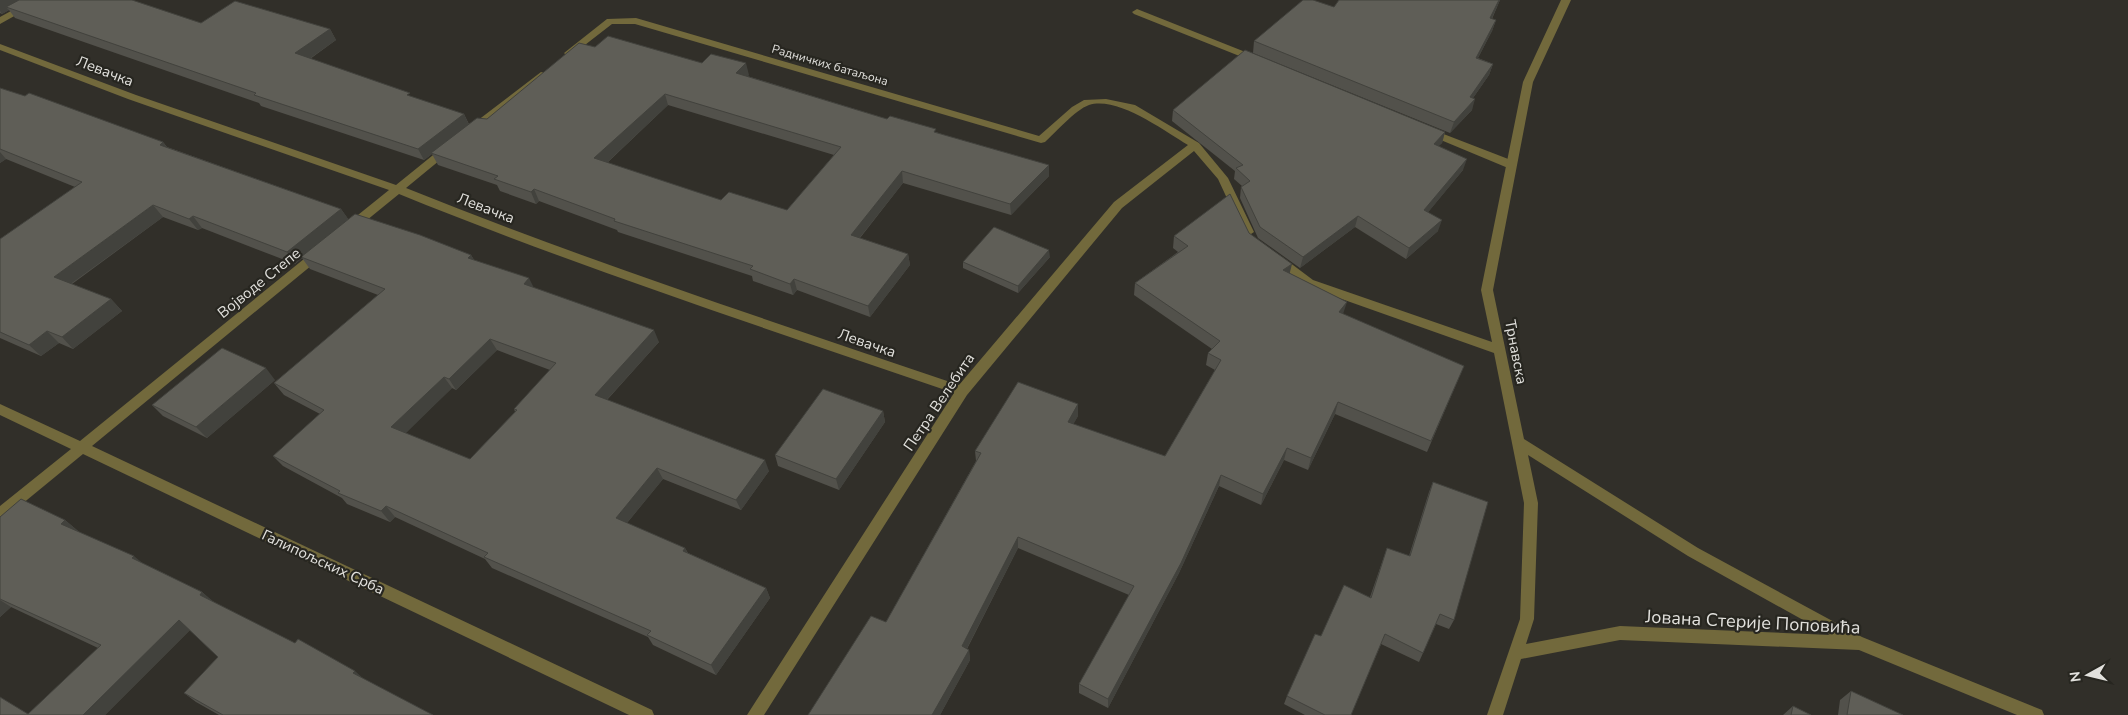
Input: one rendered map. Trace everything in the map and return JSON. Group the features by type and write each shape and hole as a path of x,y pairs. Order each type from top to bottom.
{"street":[{"path":"0,21 38,0"},
{"name":"Трнавска","path":"1495,715 1527,619 1531,503 1487,290 1528,82 1566,0"},
{"path":"1136,12 1262,62"},
{"name":"Радничких батаљона","path":"397,189 610,21 636,21 1042,140 1076,109 1088,102 1106,102 1130,107 1194,145"},
{"name":"Левачка","path":"0,47 132,97 397,189 474,220 716,307 962,391"},
{"path":"1417,127 1512,165"},
{"path":"1194,145 1224,178 1252,241"},
{"name":"Петра Велебита","path":"755,715 962,391 1118,205 1194,145"},
{"path":"344,233 397,189"},
{"name":"Војводе Степе","path":"0,514 328,246"},
{"path":"1266,252 1309,283 1500,350"},
{"name":"Галипољских Срба","path":"0,409 646,715"},
{"path":"1517,441 1693,552 1859,644"},
{"name":"Јована Стерије Поповића","path":"1517,653 1620,633 1859,644 2036,715"}],"building":[{"path":"19,0 132,0 201,23 235,1 330,29 295,53 464,114 418,149 254,95 256,93 6,7"},
{"path":"1303,0 1313,0 1334,7 1339,0 1499,0 1490,18 1496,20 1476,58 1493,64 1470,97 1475,99 1454,122 1254,41"},
{"path":"608,36 702,63 711,54 746,63 736,73 887,119 890,116 936,129 934,132 1049,165 1010,204 902,171 851,235 908,254 868,306 794,279 790,284 750,269 753,266 614,221 615,219 534,189 531,192 494,179 498,176 431,153 477,118 487,119 579,43 595,47","holes":["665,94 841,147 787,210 729,192 721,200 594,158"]},
{"path":"1245,50 1445,132 1434,144 1467,159 1424,210 1442,220 1409,248 1358,216 1303,257 1260,227 1241,187 1250,181 1236,168 1243,165 1173,110"},
{"path":"0,88 25,96 29,93 163,142 160,145 341,209 287,252 193,216 189,219 153,205 54,277 111,299 62,337 47,331 29,345 0,332 0,239 82,182 0,149"},
{"path":"1230,194 1249,233 1292,264 1283,270 1347,302 1339,312 1464,366 1431,441 1338,402 1311,458 1287,448 1263,494 1221,475 1181,563 1108,699 1079,684 1134,586 1018,537 962,646 969,650 932,715 808,715 871,616 886,622 981,453 975,451 1018,382 1078,404 1068,422 1165,456 1221,360 1208,353 1220,341 1135,283 1188,246 1174,236"},
{"path":"355,214 420,235 471,255 468,258 529,278 524,284 654,330 595,395 765,460 736,500 657,468 616,518 685,548 683,551 766,588 711,665 647,635 651,631 484,557 488,553 386,506 381,511 338,493 340,491 273,456 324,410 274,383 385,289 301,257","holes":["490,339 556,363 514,409 517,410 470,459 391,427 444,377 449,379"]},
{"path":"994,227 1049,250 1018,286 963,262"},
{"path":"222,348 266,368 196,427 152,405"},
{"path":"823,389 883,411 836,479 775,455"},
{"path":"1433,482 1488,502 1454,620 1440,614 1423,653 1385,634 1351,715 1325,715 1287,696 1315,634 1321,636 1344,585 1371,598 1387,548 1410,556"},
{"path":"21,499 65,520 61,524 134,556 132,558 202,592 200,595 295,643 298,639 355,671 353,673 433,715 223,715 184,693 218,657 179,620 83,715 0,715 0,697 28,714 101,645 0,599 0,517"},
{"path":"1851,691 1903,715 1847,715"},
{"path":"1793,706 1811,715 1791,715"}]}
